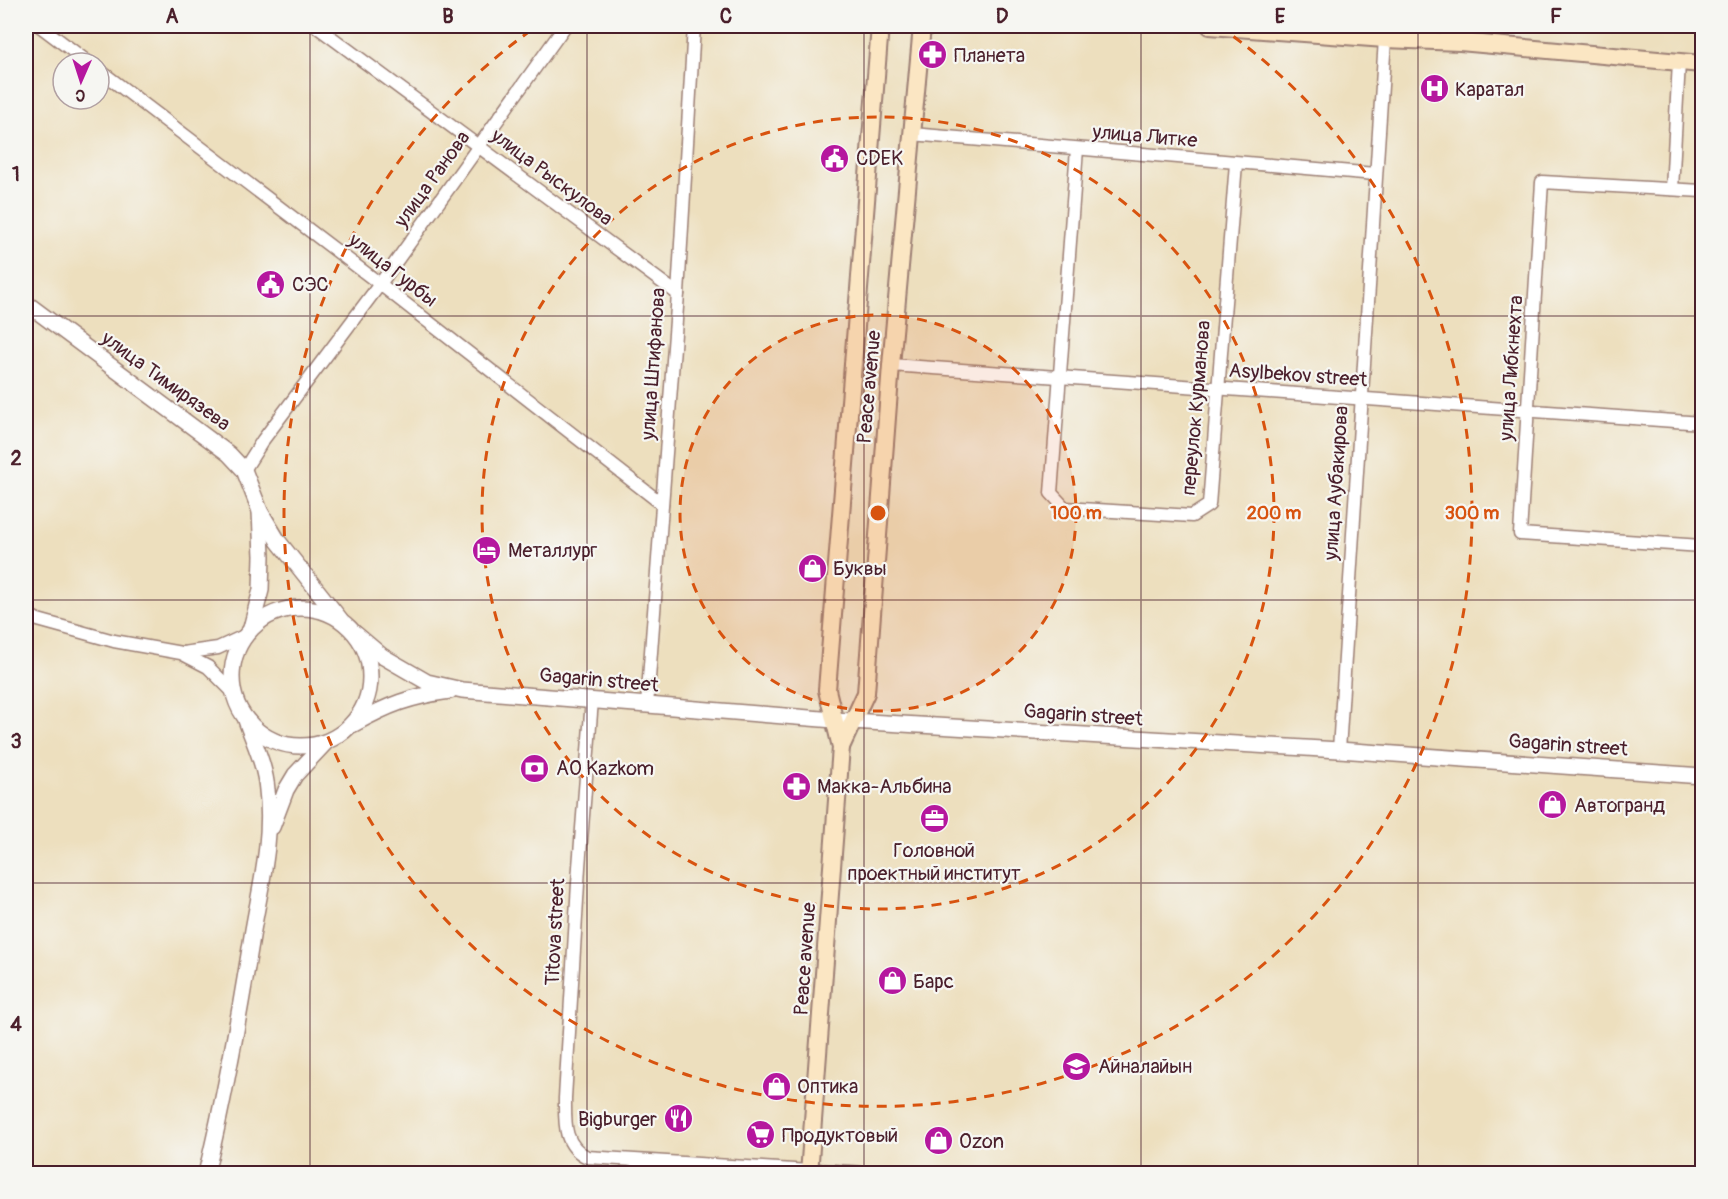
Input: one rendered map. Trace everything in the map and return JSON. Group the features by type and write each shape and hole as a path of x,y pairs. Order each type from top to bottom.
{"main road":[{"name":"Peace avenue","path":"842,747 827,690 880,26"},
{"name":"Peace avenue","path":"809,1172 842,747 866,693 891,365 922,26"},
{"path":"1210,26 1385,39 1460,34 1702,64"}],"street":[{"path":"40,26 74,51"},
{"name":"улица Рыскулова","path":"316,26 678,294"},
{"name":"улица Ранова","path":"244,470 263,440 380,284 565,26"},
{"name":"улица Штифанова","path":"647,705 678,294 694,26"},
{"name":"улица Аубакирова","path":"1339,750 1385,39"},
{"path":"1672,189 1679,62"},
{"name":"улица Гурбы","path":"111,79 380,284 662,504"},
{"name":"улица Литке","path":"912,134 1375,174"},
{"name":"переулок Курманова","path":"1077,150 1051,493 1065,508 1192,516 1209,505 1236,163"},
{"name":"улица Либкнехта","path":"1702,191 1542,182 1520,534 1702,546"},
{"name":"улица Тимирязева","path":"26,303 229,454 244,470 260,511"},
{"name":"Asylbekov street","path":"891,365 1702,423"},
{"path":"260,511 298,568 340,619 356,634 382,656 427,682 462,690"},
{"path":"206,1173 219,1123 268,841 269,811 264,769 246,720 238,707 231,676 233,660 248,632 261,590 260,511"},
{"path":"26,614 38,620 114,641 182,653 218,648 248,632 268,615 292,608 317,609 340,619"},
{"path":"349,727 365,705 369,690 370,676 366,654 356,634"},
{"path":"182,653 208,667 233,692"},
{"path":"268,841 282,801 296,775 327,741 402,700 462,690"},
{"name":"Gagarin street","path":"462,690 834,720 1339,750 1702,776"},
{"name":"Titova street","path":"592,700 565,1098 566,1124 571,1144 577,1152 587,1157 809,1172"},
{"path":"246,720 269,739 283,744 313,745 327,741"},
{"path":"809,1172 859,1173"}],"place":[{"name":"Планета","path":"933,55"},
{"name":"Каратал","path":"1434,89"},
{"name":"CDEK","path":"835,158"},
{"name":"СЭС","path":"271,284"},
{"name":"Металлург","path":"487,550"},
{"name":"Буквы","path":"812,568"},
{"name":"AO Kazkom","path":"535,768"},
{"name":"Макка-Альбина","path":"796,786"},
{"name":"Автогранд","path":"1553,805"},
{"name":"Головной проектный институт","path":"934,819"},
{"name":"Барс","path":"892,981"},
{"name":"Айналайын","path":"1077,1066"},
{"name":"Оптика","path":"776,1086"},
{"name":"Bigburger","path":"678,1119"},
{"name":"Продуктовый","path":"761,1135"},
{"name":"Ozon","path":"938,1141"}]}
